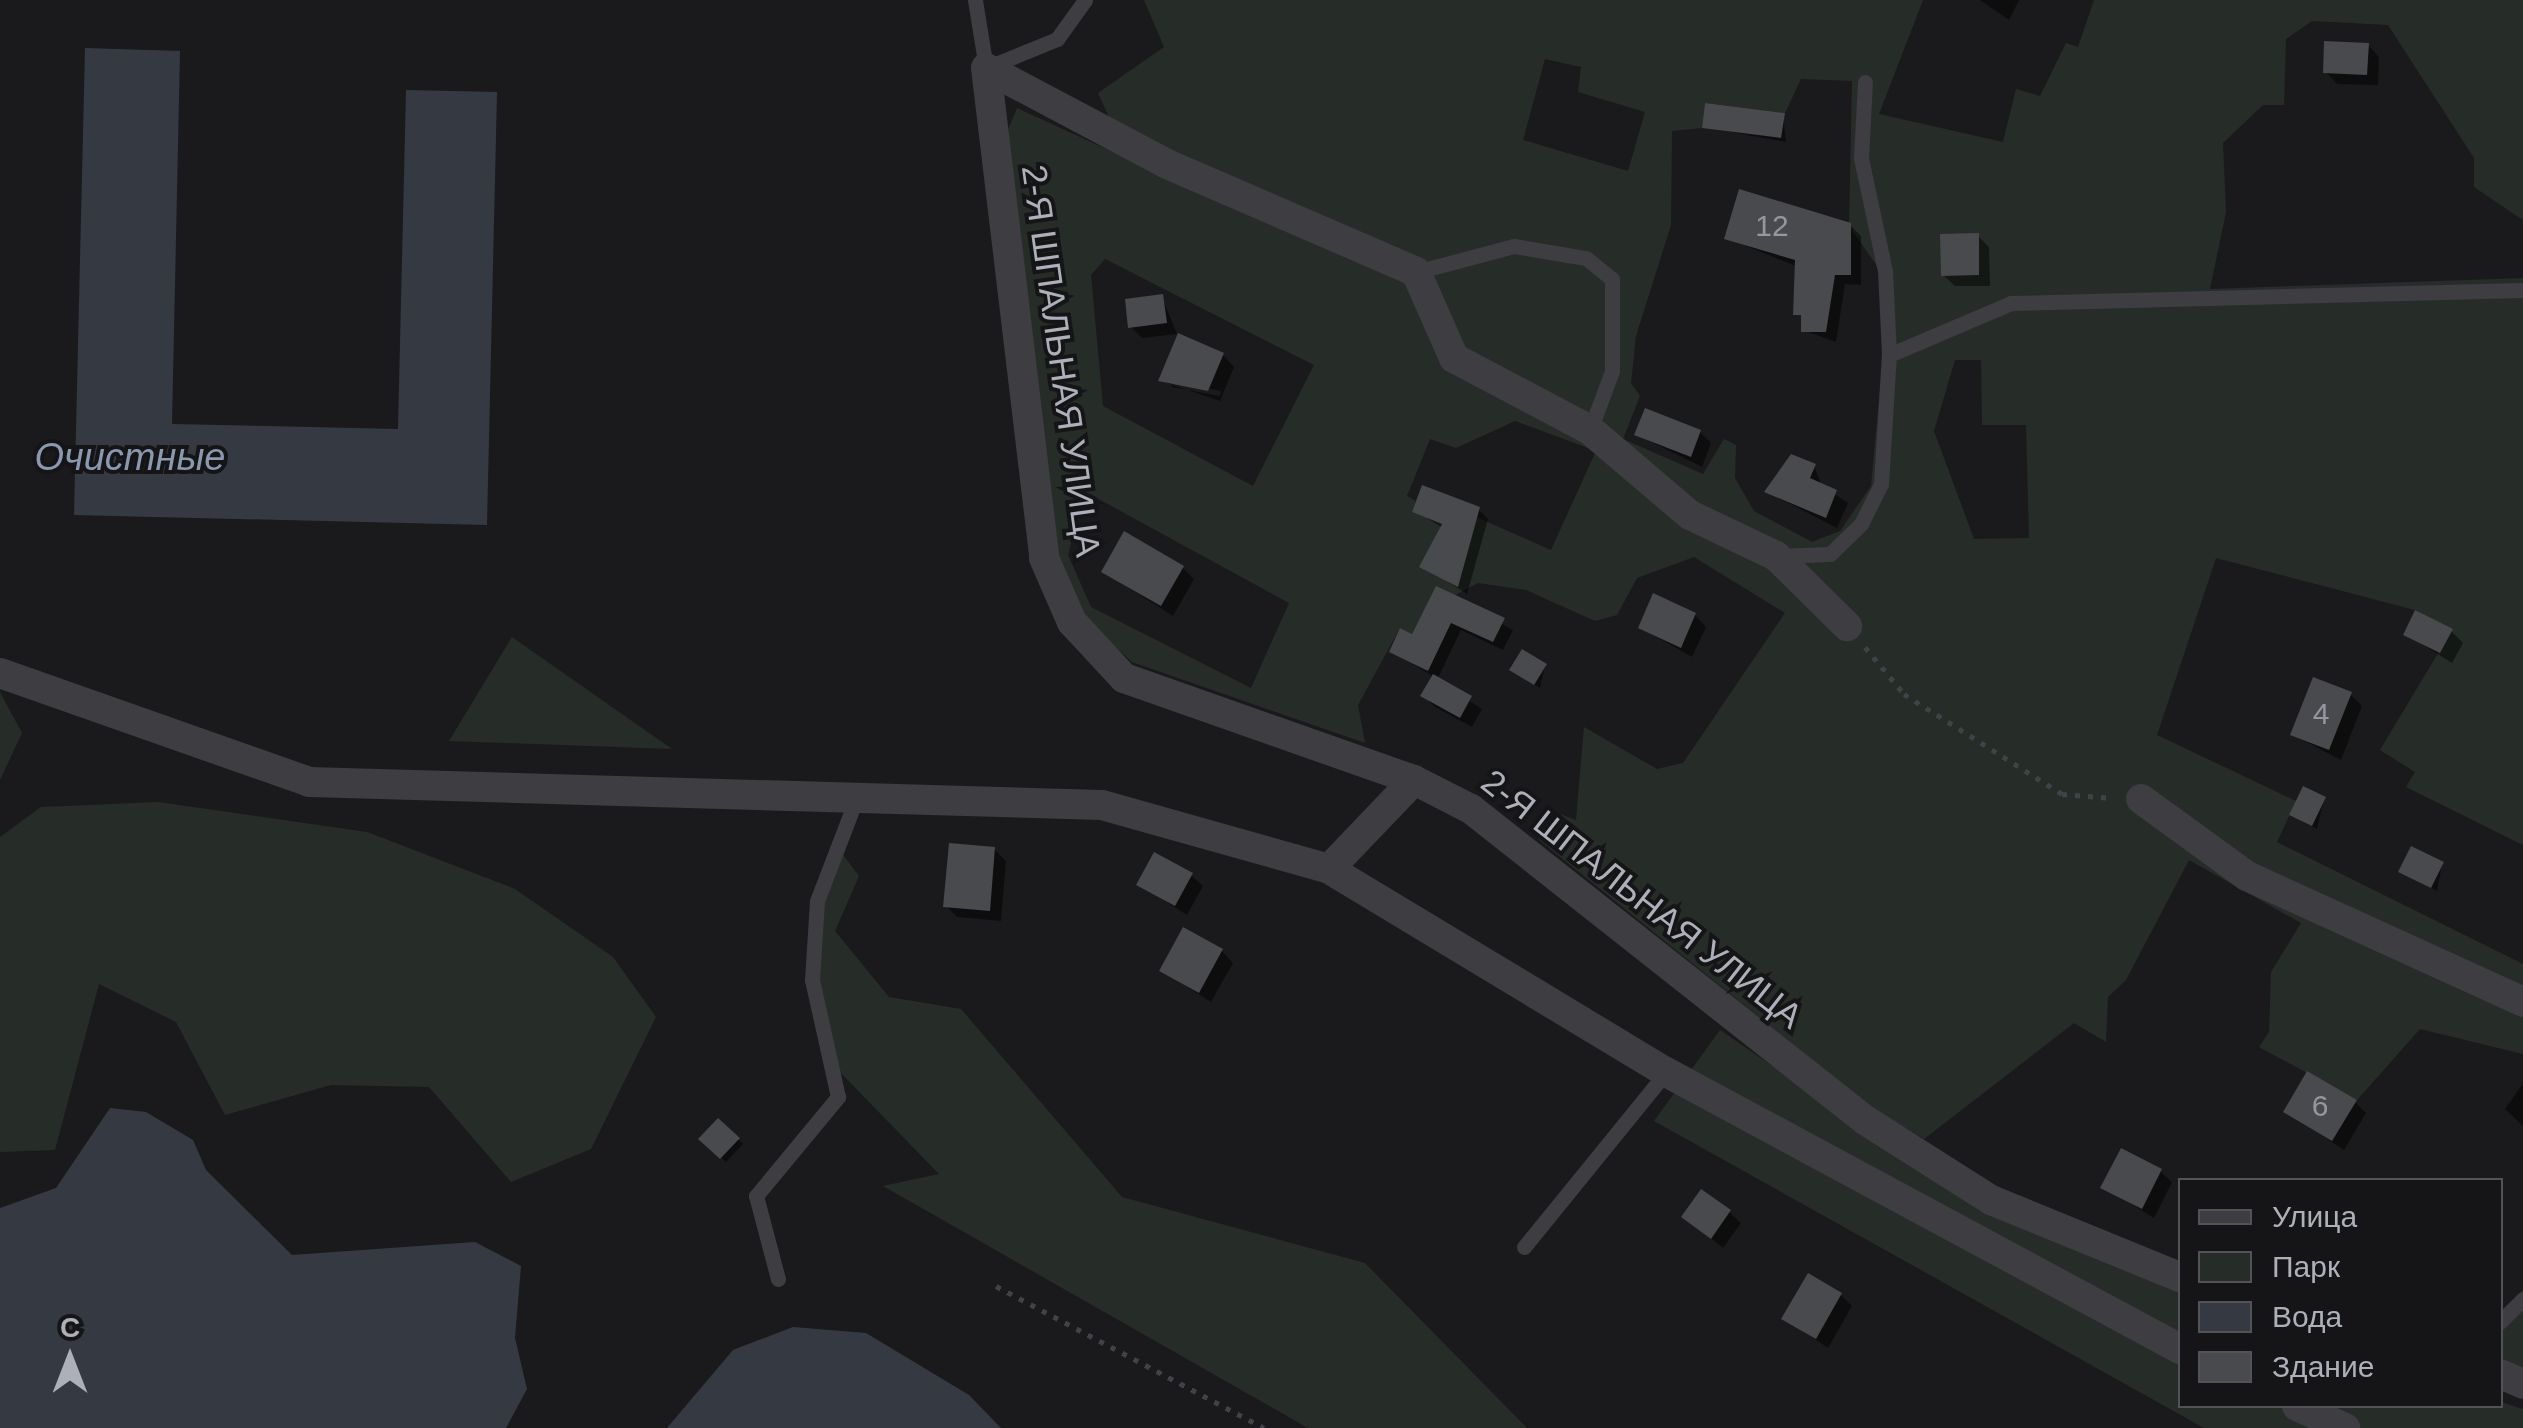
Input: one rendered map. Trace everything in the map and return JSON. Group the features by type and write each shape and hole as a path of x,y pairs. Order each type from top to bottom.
{"street":[{"path":"986,68 1168,164 1416,272 1454,358 1590,430 1690,515 1776,556 1848,626"},
{"name":"2-Я ШПАЛЬНАЯ УЛИЦА","path":"986,68 1044,558 1072,622 1124,678 1414,780 1471,809 1866,1120 1991,1200 2178,1276"},
{"path":"0,673 310,782 858,794 1102,805 1329,869 1666,1072 2178,1348"},
{"path":"1329,869 1414,780"},
{"path":"2141,800 2246,876 2523,1002"},
{"path":"2301,1408 2344,1428"}],"lane":[{"path":"975,0 986,68 1057,39 1085,0"},
{"path":"1776,556 1830,554 1861,524 1881,484 1889,355 1885,270 1861,158 1866,82"},
{"path":"1416,272 1514,246 1586,258 1612,280 1612,371 1590,430"},
{"path":"1889,355 2011,304 2523,290"},
{"path":"778,1279 756,1196 838,1097 812,980 817,900 858,794"},
{"path":"1524,1247 1666,1072"},
{"path":"2503,1319 2523,1298"}],"path":[{"path":"1848,626 1904,694 2062,794 2141,800"},
{"path":"996,1286 1264,1428"}],"green space":[{"path":"1144,0 1923,0 1879,114 2003,142 2016,89 2040,96 2066,43 2078,47 2094,0 2523,0 2523,220 2474,187 2474,158 2388,25 2312,21 2286,39 2284,105 2263,105 2223,143 2226,212 2210,289 2523,278 2523,845 2406,787 2415,772 2380,750 2452,630 2415,610 2216,558 2157,735 2296,801 2277,842 2523,964 2523,1054 2420,1029 2357,1100 2259,1047 2269,1032 2271,972 2301,923 2189,860 2126,980 2108,997 2106,1042 2074,1023 1924,1139 1873,1109 1538,839 1557,813 1576,820 1584,727 1657,769 1683,763 1785,613 1694,557 1637,578 1617,615 1595,621 1526,590 1478,583 1423,612 1412,634 1400,628 1358,705 1365,743 1132,662 1082,617 1058,557 1002,145 1017,108 1128,159 1098,93 1164,47","holes":["1545,59 1581,67 1578,92 1645,112 1628,171 1523,140","1801,79 1852,81 1849,226 1879,269 1883,356 1871,486 1840,531 1812,542 1754,511 1735,478 1736,445 1724,439 1703,474 1623,439 1640,396 1631,383 1636,336 1671,225 1672,131 1702,128 1705,103 1785,113","1105,259 1314,365 1253,486 1103,406 1091,275","1955,360 1981,360 1982,425 2026,425 2029,538 1974,539 1934,431","1515,421 1596,451 1551,550 1476,517 1461,531 1412,512 1416,501 1407,496 1430,439 1456,448","1084,491 1289,603 1251,688 1091,607 1068,555"]},
{"path":"512,637 672,749 449,741"},
{"path":"0,692 22,733 0,780"},
{"path":"158,802 367,832 515,889 613,957 656,1017 591,1149 511,1182 429,1087 331,1085 225,1115 176,1022 99,984 55,1150 0,1152 0,837 41,807"},
{"path":"841,852 859,876 835,931 889,997 961,1009 1122,1197 1365,1263 1527,1428 1308,1428 883,1186 939,1174 838,1070 817,979 822,901"},
{"path":"1720,1030 1979,1208 2178,1291 2178,1408 2503,1408 2503,1403 2523,1409 2523,1428 2204,1428 1654,1121"},
{"path":"2523,1290 2523,1370 2503,1360 2503,1309"}],"water":[{"name":"Очистные","path":"85,48 180,51 172,424 398,429 406,90 497,92 487,525 74,515"},
{"path":"110,1108 146,1112 193,1140 206,1170 292,1255 475,1242 521,1266 515,1338 527,1389 506,1428 0,1428 0,1208 56,1188"},
{"path":"793,1327 866,1333 969,1395 1001,1428 667,1428 733,1350"}],"building":[{"path":"2324,41 2369,43 2367,75 2323,73"},
{"path":"1705,103 1785,113 1781,138 1702,128"},
{"path":"1739,189 1851,223 1851,275 1835,275 1826,332 1801,332 1801,315 1793,315 1795,260 1724,239"},
{"path":"1979,233 1979,275 1941,276 1940,234"},
{"path":"1163,294 1167,323 1128,328 1125,299"},
{"path":"1178,333 1224,353 1208,391 1158,381"},
{"path":"1645,408 1701,430 1691,457 1634,435"},
{"path":"1791,454 1816,464 1810,478 1837,490 1826,518 1764,492"},
{"path":"1422,485 1480,507 1458,587 1419,567 1442,524 1412,512"},
{"path":"1124,531 1184,566 1161,606 1101,572"},
{"path":"1436,586 1505,618 1493,642 1451,623 1428,671 1389,652 1400,628 1412,634"},
{"path":"1653,593 1696,613 1681,648 1638,628"},
{"path":"2415,610 2453,629 2440,653 2403,635"},
{"path":"1522,649 1547,664 1534,685 1509,670"},
{"path":"1433,674 1472,696 1460,718 1420,696"},
{"path":"2313,677 2352,692 2329,750 2290,735"},
{"path":"2303,786 2326,797 2312,826 2289,815"},
{"path":"949,843 995,847 990,911 943,907"},
{"path":"2411,846 2444,862 2431,888 2398,872"},
{"path":"1154,852 1193,873 1175,906 1136,885"},
{"path":"1183,927 1223,949 1199,993 1159,971"},
{"path":"2307,1071 2357,1100 2332,1141 2283,1112"},
{"path":"718,1118 740,1138 720,1159 698,1139"},
{"path":"2121,1148 2162,1169 2142,1209 2100,1188"},
{"path":"1701,1189 1731,1210 1711,1239 1681,1217"},
{"path":"1808,1273 1842,1293 1816,1339 1781,1319"}]}
